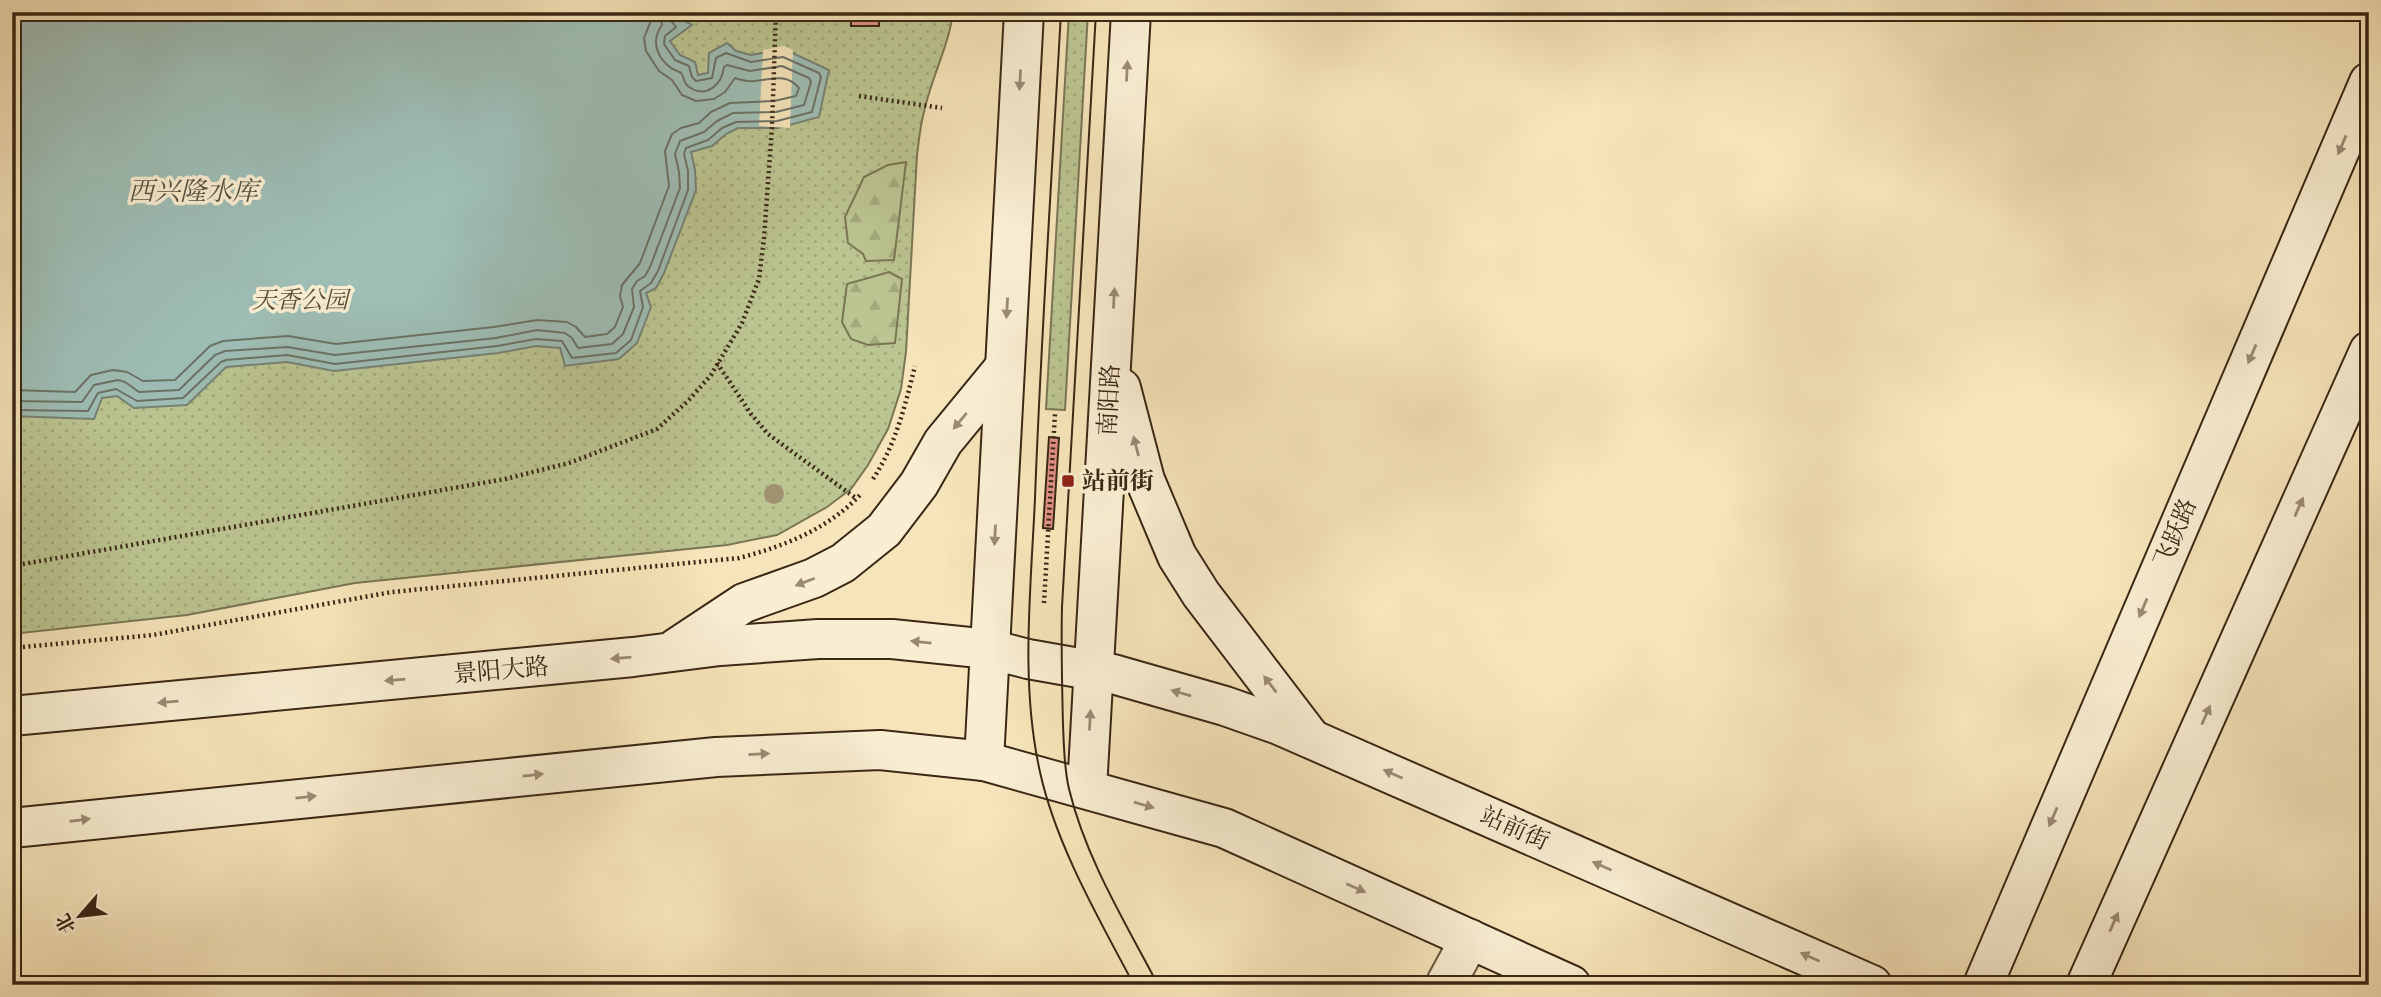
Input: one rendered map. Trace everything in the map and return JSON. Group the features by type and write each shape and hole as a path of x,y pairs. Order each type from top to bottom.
{"main road":[{"path":"984,761 1024,12"},
{"name":"南阳路","path":"1087,789 1131,12"},
{"name":"飞跃路","path":"1983,985 2369,82"},
{"path":"1112,348 1145,480 1177,556 1201,594 1311,739"},
{"path":"2086,985 2369,351"},
{"path":"670,652 744,603 814,579 843,563 884,530 919,484 943,442 1003,369"},
{"name":"景阳大路","path":"12,716 818,639 892,639 989,649"},
{"name":"站前街","path":"989,649 1093,670 1226,706 1311,739 1872,985"},
{"path":"12,828 716,757 880,750 984,761 1224,828 1571,985"},
{"path":"1445,985 1470,939"}],"path":[{"path":"12,566 505,479 569,463 657,429 688,401 711,375 742,323 759,278 772,127 776,12"},
{"path":"859,96 942,108"},
{"path":"717,363 751,414 768,433 857,499"},
{"path":"872,480 886,458 897,432 915,366"},
{"path":"1044,603 1055,413"},
{"path":"12,648 153,635 392,592 738,558 771,550 803,536 829,522 865,490"}],"green space":[{"name":"天香公园","path":"12,12 953,12 921,128 917,155 906,352 901,389 888,429 851,489 827,507 777,535 727,545 355,583 187,615 12,634"},
{"path":"1069,12 1088,12 1065,410 1046,409"},
{"path":"906,162 894,260 866,261 863,254 848,243 845,217 864,177 888,165"},
{"path":"889,272 902,279 895,343 868,345 851,339 842,322 847,284"}],"water":[{"name":"西兴隆水库","path":"12,12 677,12 675,16 692,25 670,41 680,55 695,62 698,75 708,73 709,53 727,43 736,51 751,55 784,49 829,70 819,117 778,128 738,128 712,146 691,152 696,190 664,273 656,288 646,293 651,307 637,343 619,359 565,366 560,348 536,346 498,353 334,371 287,362 226,367 187,405 134,408 117,396 102,398 94,419 12,416"}],"pier":[{"path":"784,46 793,50 790,128 759,126 763,50"}],"building":[{"path":"851,12 879,12 879,26 851,26"},
{"path":"1049,437 1059,438 1053,529 1043,528"}],"tram line":[{"path":"1061,12 1028,636 1030,704 1040,772 1057,827 1093,908 1134,985"},
{"path":"1096,12 1062,607 1064,757 1069,789 1085,840 1107,890 1158,985"}],"place":[{"name":"站前街","path":"1068,481"}]}
